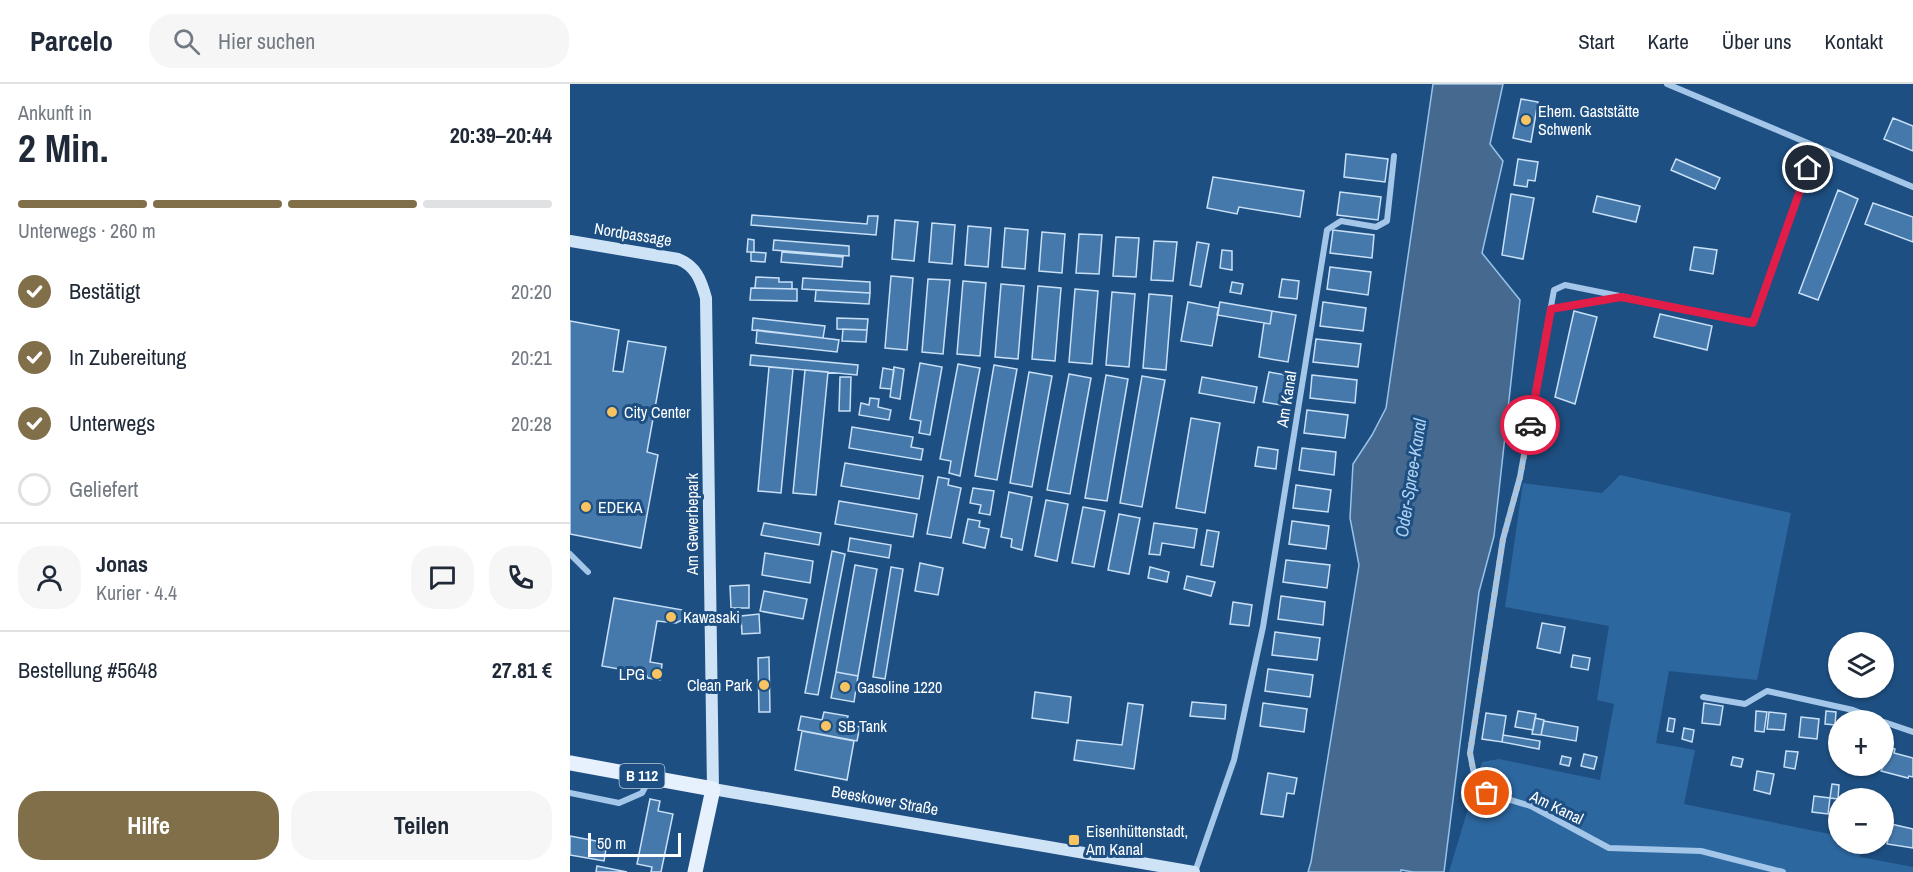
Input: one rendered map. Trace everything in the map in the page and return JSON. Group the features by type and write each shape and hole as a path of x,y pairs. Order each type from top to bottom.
{"main road":[{"name":"Beeskower Straße","path":"570,763 713,789"},
{"path":"695,872 713,789"}],"street":[{"path":"1667,84 1913,187"},
{"name":"Am Kanal","path":"1783,872 1701,851 1609,848 1531,806 1487,793 1474,774 1470,753 1503,539 1520,477 1554,290 1565,285 1753,323 1816,146"},
{"name":"Am Kanal","path":"1194,872 1234,760 1263,627 1327,230 1341,221 1377,227 1387,221 1394,156"},
{"name":"Nordpassage","path":"570,241 678,258 689,263"},
{"name":"Am Gewerbepark","path":"689,263 700,279 706,298 713,789"},
{"name":"Am Kanal","path":"1551,309 1621,297"},
{"path":"570,554 588,572"},
{"path":"1703,697 1745,705 1767,691 1853,710"},
{"path":"1894,725 1913,732"},
{"path":"570,793 619,803 642,793 650,777"},
{"name":"Beeskower Straße","path":"713,789 1194,872"}],"shaded area":[{"path":"1620,475 1791,513 1757,680 1669,671 1656,743 1695,750 1684,804 1828,834 1828,854 1860,854 1860,857 1913,867 1913,872 1449,872 1482,762 1499,759 1600,780 1614,704 1597,700 1609,626 1505,607 1523,483 1602,493"}],"water":[{"name":"Oder-Spree-Kanal","path":"1433,84 1503,84 1490,144 1503,161 1482,253 1520,300 1494,536 1479,592 1444,872 1401,870 1401,872 1308,872 1359,565 1350,518 1353,464 1386,408"}],"building":[{"name":"Ehem. Gaststätte Schwenk","path":"1521,99 1538,102 1531,142 1513,138"},
{"path":"1893,118 1913,126 1913,151 1884,139"},
{"path":"1346,154 1388,159 1385,182 1344,177"},
{"path":"1518,159 1538,162 1535,181 1528,180 1527,187 1514,185"},
{"path":"1676,159 1720,178 1715,189 1671,170"},
{"path":"1213,177 1304,191 1300,217 1239,207 1237,214 1207,208"},
{"path":"1838,190 1858,199 1818,300 1799,293"},
{"path":"1340,192 1381,197 1378,220 1337,215"},
{"path":"1511,194 1534,198 1523,259 1502,255"},
{"path":"1597,196 1640,206 1636,222 1593,212"},
{"path":"1873,203 1913,217 1913,242 1865,224"},
{"path":"752,215 867,224 868,216 878,216 876,235 751,225"},
{"path":"895,220 918,222 914,261 892,259"},
{"path":"932,223 955,225 952,264 929,262"},
{"path":"968,226 991,228 988,267 965,265"},
{"path":"1005,228 1028,230 1025,269 1002,267"},
{"path":"1333,230 1374,235 1372,258 1330,253"},
{"path":"1042,232 1065,234 1062,273 1039,271"},
{"path":"1079,234 1102,235 1099,274 1076,273"},
{"path":"1116,237 1139,238 1136,277 1113,276"},
{"path":"748,239 754,240 754,252 747,252"},
{"path":"774,240 849,246 849,256 773,250"},
{"path":"1154,241 1177,242 1173,281 1151,280"},
{"path":"1197,242 1209,244 1201,287 1190,285"},
{"path":"1694,247 1717,250 1713,274 1690,270"},
{"path":"1222,250 1232,251 1232,270 1220,268"},
{"path":"751,252 766,253 765,262 751,261"},
{"path":"782,252 843,257 842,267 781,262"},
{"path":"1330,267 1371,272 1368,295 1327,289"},
{"path":"891,276 913,278 907,350 885,348"},
{"path":"756,277 779,278 779,282 792,282 792,289 755,288"},
{"path":"803,278 870,282 870,293 802,289"},
{"path":"928,279 950,280 943,354 922,352"},
{"path":"1282,279 1299,281 1297,299 1279,297"},
{"path":"963,281 986,283 980,356 957,354"},
{"path":"1232,282 1243,284 1241,294 1230,292"},
{"path":"1001,284 1024,286 1018,359 995,357"},
{"path":"1038,286 1061,288 1055,361 1032,359"},
{"path":"751,288 797,289 797,301 750,300"},
{"path":"1075,289 1098,291 1092,364 1069,362"},
{"path":"816,290 870,293 869,304 815,301"},
{"path":"1112,292 1135,294 1129,367 1106,365"},
{"path":"1149,294 1172,296 1166,370 1143,368"},
{"path":"1188,302 1219,308 1212,346 1181,341"},
{"path":"1220,302 1272,311 1270,324 1217,315"},
{"path":"1323,302 1366,308 1363,331 1320,326"},
{"path":"1272,311 1296,315 1288,362 1259,357 1264,323 1270,324"},
{"path":"1574,311 1597,317 1575,404 1555,397"},
{"path":"1660,314 1712,326 1707,350 1654,337"},
{"path":"753,318 825,326 823,338 752,330"},
{"path":"837,318 868,319 867,330 837,329"},
{"name":"City Center","path":"570,321 619,330 613,371 623,372 628,341 666,347 647,452 658,455 641,548 570,534"},
{"path":"843,329 867,330 866,342 842,341"},
{"path":"757,330 839,340 837,352 756,343"},
{"path":"1316,339 1361,344 1358,367 1313,362"},
{"path":"751,355 858,365 857,375 750,365"},
{"path":"920,363 942,367 930,435 919,433 921,421 910,419"},
{"path":"958,364 980,368 960,476 949,473 951,461 940,459"},
{"path":"994,365 1017,369 997,480 975,476"},
{"path":"769,367 793,369 781,493 758,491"},
{"path":"894,367 904,369 900,399 890,397"},
{"path":"883,368 894,370 891,389 880,388"},
{"path":"805,370 828,372 816,495 793,493"},
{"path":"1029,372 1052,376 1032,487 1010,483"},
{"path":"1269,372 1286,375 1281,405 1263,402"},
{"path":"1069,374 1091,378 1070,494 1047,490"},
{"path":"1106,375 1128,379 1107,501 1085,498"},
{"path":"1312,375 1357,380 1355,403 1310,398"},
{"path":"1142,376 1165,380 1142,507 1120,503"},
{"path":"840,377 851,377 850,411 839,411"},
{"path":"1202,377 1257,387 1254,403 1199,393"},
{"path":"870,398 879,399 878,407 891,410 889,420 859,415 861,403 869,405"},
{"path":"1307,410 1348,415 1345,438 1304,433"},
{"path":"1191,418 1220,423 1205,513 1176,508"},
{"path":"852,427 913,437 911,447 923,449 921,460 849,448"},
{"path":"1258,447 1278,450 1276,469 1255,466"},
{"path":"1302,448 1336,452 1334,475 1299,470"},
{"path":"845,463 923,476 919,499 841,486"},
{"path":"938,477 949,479 948,485 961,488 951,538 927,534"},
{"path":"1296,485 1331,490 1328,512 1293,508"},
{"path":"973,488 994,491 990,515 979,513 981,505 970,503"},
{"path":"1009,492 1032,497 1022,550 1011,547 1012,539 1001,537"},
{"path":"1046,500 1068,504 1057,561 1035,556"},
{"path":"839,501 917,514 913,537 835,524"},
{"path":"1083,507 1105,511 1094,567 1072,563"},
{"path":"1119,514 1140,518 1129,574 1108,570"},
{"path":"968,519 980,521 979,527 989,529 985,548 963,543"},
{"path":"1292,521 1329,526 1326,549 1289,544"},
{"path":"764,523 821,533 819,545 761,535"},
{"path":"1154,523 1197,529 1194,548 1162,543 1160,555 1149,554"},
{"path":"1207,530 1219,532 1213,567 1201,565"},
{"path":"850,538 891,545 889,558 848,551"},
{"path":"832,551 845,554 818,695 805,693"},
{"path":"765,553 813,561 810,583 762,575"},
{"path":"1286,560 1330,565 1327,588 1283,582"},
{"path":"920,563 943,568 938,595 915,591"},
{"path":"855,565 877,569 858,676 836,672"},
{"path":"891,567 903,569 885,679 873,677"},
{"path":"1150,567 1169,572 1167,582 1148,578"},
{"path":"1187,576 1215,582 1211,596 1184,589"},
{"path":"749,585 749,608 731,608 730,586"},
{"path":"764,591 807,599 803,619 760,611"},
{"path":"1281,596 1325,602 1323,625 1278,619"},
{"path":"614,598 683,610 682,620 676,623 657,621 650,662 662,664 660,680 648,678 646,674 602,666"},
{"path":"1233,602 1252,605 1249,626 1230,624"},
{"path":"759,614 760,633 742,634 741,616"},
{"path":"1542,623 1565,627 1560,653 1537,648"},
{"path":"1275,632 1320,638 1317,660 1272,655"},
{"path":"1573,655 1590,658 1588,670 1571,667"},
{"name":"Clean Park","path":"769,657 770,712 759,712 758,658"},
{"path":"1268,669 1313,675 1310,697 1265,691"},
{"name":"Gasoline 1220","path":"836,672 858,676 854,702 831,698"},
{"path":"1035,692 1071,697 1068,723 1032,718"},
{"path":"1192,702 1226,705 1225,719 1190,716"},
{"path":"1128,703 1143,705 1134,769 1074,760 1077,740 1122,745"},
{"path":"1263,703 1307,709 1304,732 1260,726"},
{"path":"1704,703 1723,706 1720,725 1702,723"},
{"path":"1518,711 1536,714 1533,730 1515,727"},
{"path":"1756,711 1767,712 1764,732 1755,731"},
{"path":"1826,711 1828,711 1828,724 1825,724"},
{"name":"SB Tank","path":"824,712 848,716 846,725 860,727 857,741 798,730 801,716 822,720"},
{"path":"1769,712 1786,714 1784,730 1767,729"},
{"path":"1486,713 1506,716 1502,742 1482,739"},
{"path":"1801,717 1819,719 1817,739 1799,737"},
{"path":"1535,718 1544,720 1541,735 1532,734"},
{"path":"1669,718 1675,719 1673,732 1667,731"},
{"path":"1544,721 1578,727 1576,741 1541,735"},
{"path":"1684,728 1694,730 1692,742 1682,739"},
{"path":"802,731 854,741 847,780 795,770"},
{"path":"1503,735 1540,741 1539,749 1502,742"},
{"path":"1786,751 1798,752 1795,769 1784,767"},
{"path":"1894,753 1913,758 1913,777 1894,774"},
{"path":"1584,754 1597,757 1594,769 1581,766"},
{"path":"1562,756 1571,758 1569,766 1560,764"},
{"path":"1733,757 1743,759 1741,767 1731,765"},
{"path":"1757,771 1774,774 1770,794 1754,790"},
{"path":"1268,773 1297,778 1294,794 1287,793 1283,817 1261,814"},
{"path":"1832,784 1839,785 1839,788 1831,788"},
{"path":"1814,796 1828,798 1828,814 1812,812"},
{"path":"650,799 660,801 658,811 673,814 661,872 651,872 652,867 637,864"},
{"path":"1894,825 1913,829 1913,848 1894,845"},
{"path":"570,836 607,843 604,861 570,855"},
{"path":"597,866 627,872 596,872"}],"way so far":[{"path":"1487,793 1474,774 1470,753 1503,539 1520,477 1530,425"}],"place":[{"name":"Ehem. Gaststätte Schwenk","path":"1526,120"},
{"name":"City Center","path":"612,412"},
{"name":"EDEKA","path":"586,507"},
{"name":"Kawasaki","path":"671,617"},
{"name":"LPG","path":"657,674"},
{"name":"Clean Park","path":"764,685"},
{"name":"Gasoline 1220","path":"845,687"},
{"name":"SB Tank","path":"826,726"},
{"name":"Eisenhüttenstadt, Am Kanal","path":"1074,840"}],"route":[{"path":"1530,425 1551,309 1621,297 1753,323 1808,168"}]}
